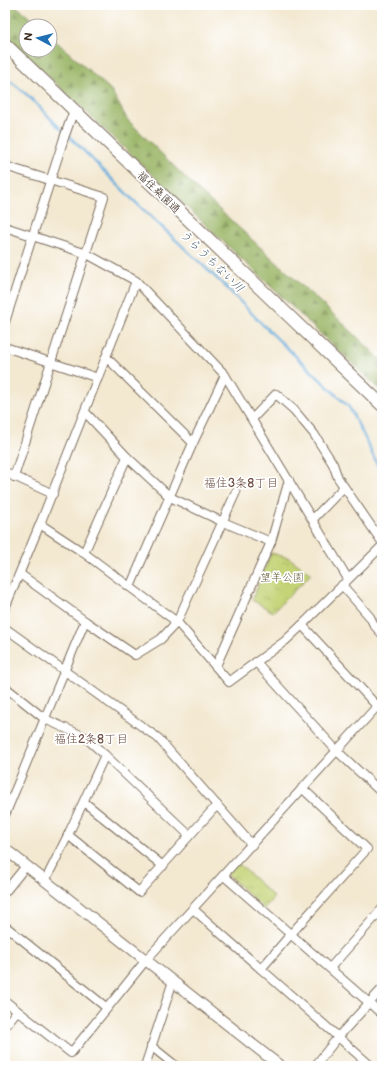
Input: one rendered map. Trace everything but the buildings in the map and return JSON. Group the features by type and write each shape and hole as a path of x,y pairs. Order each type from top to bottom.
{"main road":[{"name":"福住桑園通","path":"5,44 382,405"}],"street":[{"path":"5,322 74,110"},
{"path":"5,166 104,197 87,254 51,362 8,476 53,494"},
{"path":"5,227 87,254 136,281 225,375 313,519 345,582 374,625 382,634"},
{"path":"5,608 53,494 136,281"},
{"path":"5,347 98,378"},
{"path":"106,358 193,443"},
{"path":"130,587 193,443 225,375"},
{"path":"252,420 276,394 294,410 314,434 333,464 338,478 382,542"},
{"path":"85,412 127,457 170,496 223,522 271,542"},
{"path":"84,553 127,457"},
{"path":"216,666 271,542 289,480"},
{"path":"313,519 344,487"},
{"path":"20,574 135,655 161,640 176,622 236,492"},
{"path":"40,524 84,553 176,622 229,682 284,641 382,546"},
{"path":"5,815 85,620"},
{"path":"5,1001 71,1053 146,960 380,704 302,625"},
{"path":"5,628 158,738 252,845"},
{"path":"256,662 337,751 382,793"},
{"path":"5,688 45,719 85,737 189,835"},
{"path":"45,881 84,802 105,755"},
{"path":"261,969 367,849 302,788"},
{"path":"84,802 163,866"},
{"path":"68,835 139,892 217,805"},
{"path":"5,849 280,1066"},
{"path":"5,892 26,866"},
{"path":"224,876 382,1014"},
{"path":"193,909 371,1066"},
{"path":"330,968 382,909"},
{"path":"5,926 107,1008"},
{"path":"145,1066 173,982"},
{"path":"315,1066 338,1037 382,989"},
{"path":"5,1026 17,1011"},
{"path":"152,1046 176,1066"}],"green space":[{"path":"5,5 15,5 30,18 18,18 18,47 5,35"},
{"path":"58,43 111,90 127,119 198,190 382,361 382,392 29,58 58,58"},
{"name":"望羊公園","path":"271,553 289,558 311,574 273,612 252,600"},
{"path":"238,863 274,897 264,909 227,874"}],"waterway":[{"name":"うらうちない川","path":"5,78 29,96 64,132"},
{"name":"うらうちない川","path":"68,135 132,199 226,287 263,325 349,407 382,475"}],"district":[{"name":"福住3条8丁目","path":"241,483"},
{"name":"福住2条8丁目","path":"91,739"}]}
